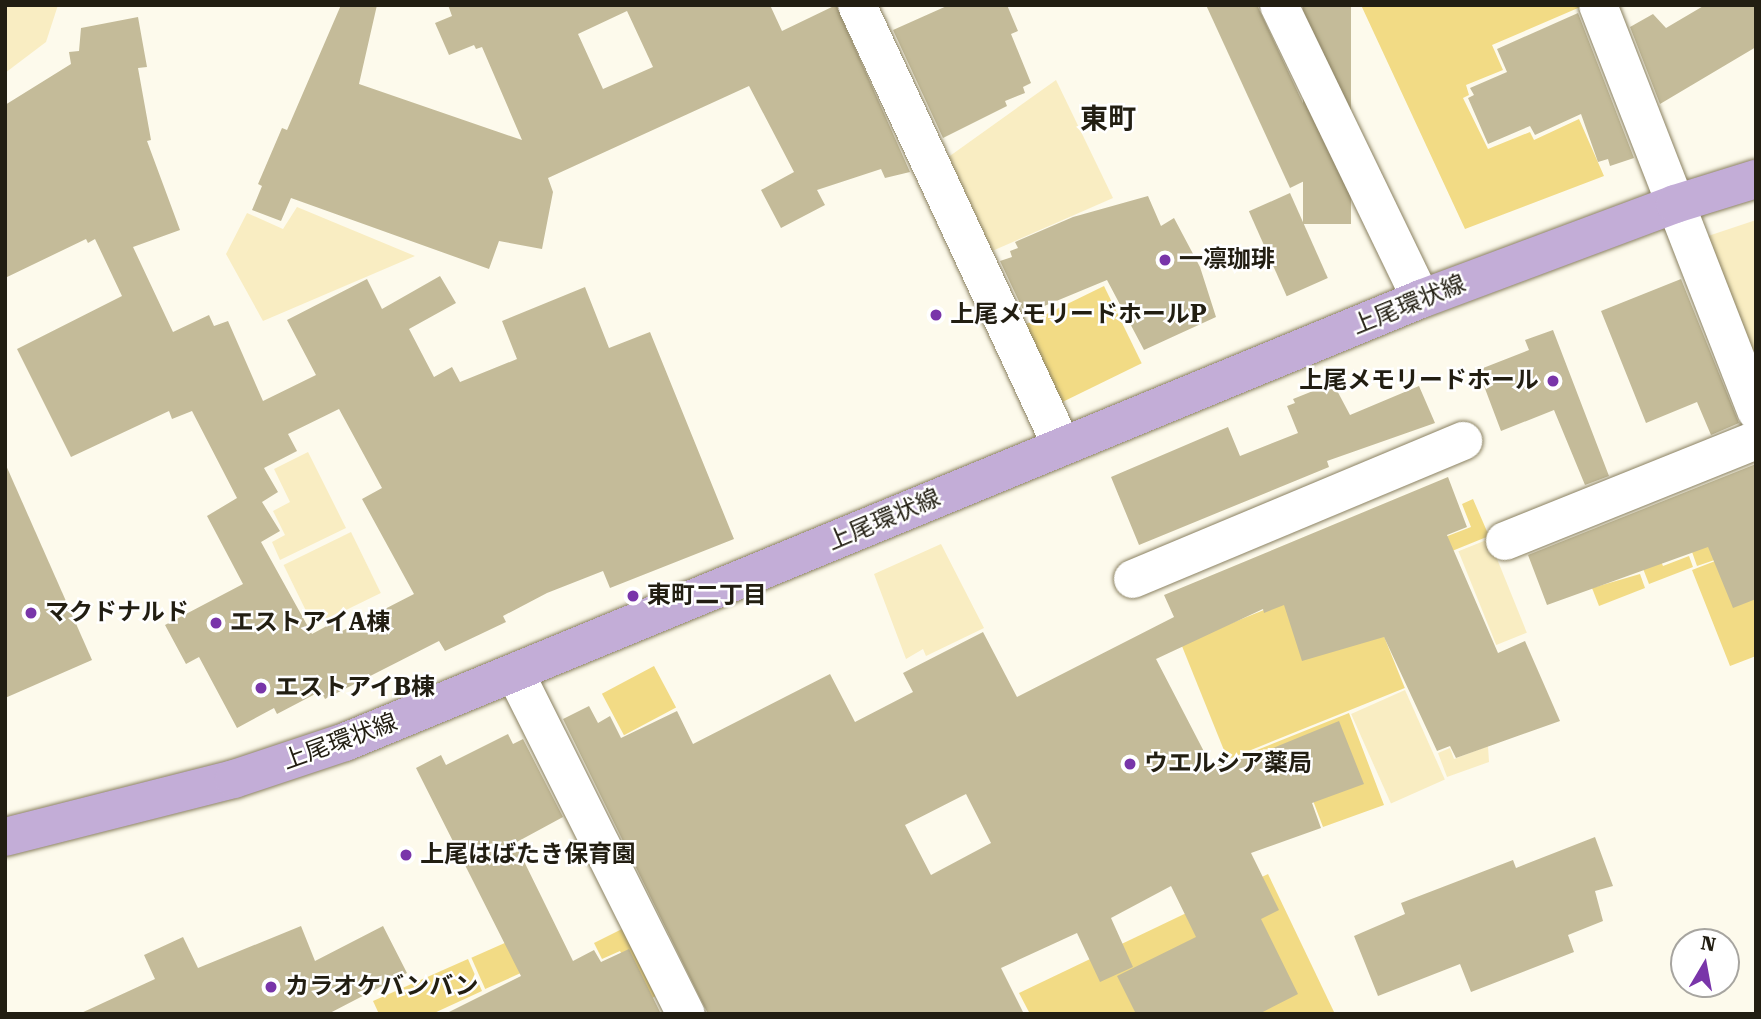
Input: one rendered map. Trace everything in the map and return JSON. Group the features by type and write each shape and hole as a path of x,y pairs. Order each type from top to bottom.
{"main road":[{"name":"上尾環状線","path":"5,838 234,779 345,742 1421,299 1675,204 1756,178"}],"street":[{"path":"857,5 1062,446"},
{"path":"1279,5 1421,299"},
{"path":"1598,5 1756,411"},
{"path":"1505,541 1756,440"},
{"path":"1133,579 1463,442"},
{"path":"514,673 686,1014"}],"shaded area":[{"path":"5,5 58,5 46,42 5,73"},
{"path":"1361,5 1585,5 1492,45 1503,70 1466,85 1469,95 1463,98 1488,149 1530,132 1534,140 1579,119 1604,176 1465,229"},
{"path":"1056,80 1113,198 983,255 940,163"},
{"path":"297,207 415,256 263,321 226,254 247,213 283,229"},
{"path":"1756,220 1756,374 1702,238"},
{"path":"1104,286 1142,363 1060,403 1022,326"},
{"path":"308,452 346,528 280,560 272,542 285,535 273,511 290,502 274,469"},
{"path":"1473,499 1489,536 1425,562 1445,537 1471,527 1462,504"},
{"path":"351,532 381,593 313,626 284,565"},
{"path":"1489,539 1527,633 1496,645 1458,551"},
{"path":"1708,543 1756,545 1756,656 1730,666 1692,570 1741,551 1697,566 1691,549"},
{"path":"941,544 984,628 926,656 923,649 906,659 874,574"},
{"path":"1689,556 1693,567 1649,584 1642,566 1660,559 1663,566"},
{"path":"1358,572 1405,688 1228,759 1181,644"},
{"path":"1640,574 1645,588 1599,606 1592,588"},
{"path":"654,666 676,707 624,735 602,694"},
{"path":"1405,690 1445,780 1391,804 1351,714"},
{"path":"1349,713 1384,805 1323,827 1312,798 1265,817 1237,758"},
{"path":"1488,746 1489,762 1447,777 1438,753 1450,748 1454,759"},
{"path":"1268,874 1335,1014 1030,1014 1019,993"},
{"path":"626,927 661,993 647,1001 620,951 602,959 594,943"},
{"path":"507,942 521,973 485,989 471,958"},
{"path":"468,959 482,991 432,1014 379,1014 373,1001"}],"building":[{"path":"341,5 377,5 359,84 522,140 482,47 476,49 474,45 449,55 435,23 452,16 448,5 770,5 782,31 836,5 910,172 885,178 881,169 817,190 825,205 781,228 761,190 794,172 749,86 548,178 553,192 542,249 499,241 489,269 291,198 281,221 252,210 262,186 258,184 282,128 287,130","holes":["627,11 653,67 603,89 578,34"]},
{"path":"949,5 1007,5 1018,31 1011,34 1031,83 1023,87 1025,93 1005,101 1007,106 943,138 893,30"},
{"path":"1206,5 1257,5 1333,167 1290,188"},
{"path":"1303,5 1351,5 1351,224 1303,224"},
{"path":"1705,5 1756,5 1756,47 1660,104 1630,27 1653,14 1666,28"},
{"path":"1578,13 1634,158 1610,166 1608,159 1598,162 1581,114 1535,135 1530,126 1488,144 1468,98 1474,95 1470,88 1507,72 1497,49"},
{"path":"138,17 147,67 138,68 151,140 147,141 180,230 133,247 173,332 209,315 214,326 228,321 263,401 316,375 287,320 367,279 382,309 440,276 456,303 409,329 434,377 452,367 460,382 517,359 502,321 585,287 609,348 650,332 734,539 610,588 603,571 547,593 503,616 506,622 445,651 439,641 325,699 321,691 277,714 274,708 237,728 199,657 186,664 165,625 243,584 207,516 237,498 192,411 172,419 169,411 71,457 17,349 122,296 95,239 88,243 86,239 5,278 5,105 71,64 69,52 79,51 81,28","holes":["339,409 382,488 362,499 414,594 342,631 336,621 312,634 261,542 280,531 262,502 278,492 264,468 297,451 288,434"]},
{"path":"1290,193 1328,278 1287,296 1249,211"},
{"path":"1148,196 1161,226 1174,218 1200,267 1216,317 1144,350 1107,280 1025,314 1000,261 1012,257 1010,251 1018,248 1015,242 1073,217"},
{"path":"1681,279 1739,423 1711,435 1697,402 1646,423 1601,311"},
{"path":"1553,330 1609,476 1585,485 1554,410 1501,431 1478,370 1529,350 1525,340"},
{"path":"1333,383 1350,415 1419,386 1435,423 1327,461 1329,467 1139,545 1111,477 1228,427 1240,456 1298,433 1287,406 1295,403 1293,399"},
{"path":"5,463 92,660 5,698"},
{"path":"1756,464 1756,599 1733,608 1708,547 1547,605 1528,555"},
{"path":"1448,477 1467,527 1447,535 1498,653 1525,641 1560,721 1456,758 1450,746 1437,751 1384,637 1302,661 1284,605 1264,613 1263,609 1156,659 1212,767 1268,750 1339,721 1364,784 1312,803 1321,828 1251,853 1279,910 1261,919 1298,994 1259,1014 1136,1014 1117,976 1196,937 1171,886 1111,918 1133,967 1100,982 1077,933 1001,968 1024,1014 708,1014 563,719 589,706 598,723 610,716 621,738 677,711 693,744 830,674 855,722 913,692 903,673 983,632 1017,697 1174,617 1164,595","holes":["966,794 991,843 931,875 905,825"]},
{"path":"508,734 513,744 523,739 563,817 515,843 573,961 594,950 601,962 629,949 661,1014 445,1014 521,976 416,768 441,755 446,765"},
{"path":"1595,837 1613,886 1595,891 1603,921 1568,935 1574,952 1471,992 1460,964 1378,996 1354,936 1405,914 1401,903 1513,860 1516,868"},
{"path":"301,926 315,961 383,926 407,973 328,1014 79,1014 155,979 144,955 183,937 198,968"}],"place":[{"name":"一凛珈琲","path":"1165,260"},
{"name":"上尾メモリードホールP","path":"936,315"},
{"name":"上尾メモリードホール","path":"1553,381"},
{"name":"東町二丁目","path":"633,596"},
{"name":"マクドナルド","path":"31,613"},
{"name":"エストアイA棟","path":"216,623"},
{"name":"エストアイB棟","path":"261,688"},
{"name":"ウエルシア薬局","path":"1130,764"},
{"name":"上尾はばたき保育園","path":"406,855"},
{"name":"カラオケバンバン","path":"271,987"}],"district":[{"name":"東町","path":"1108,119"}]}
